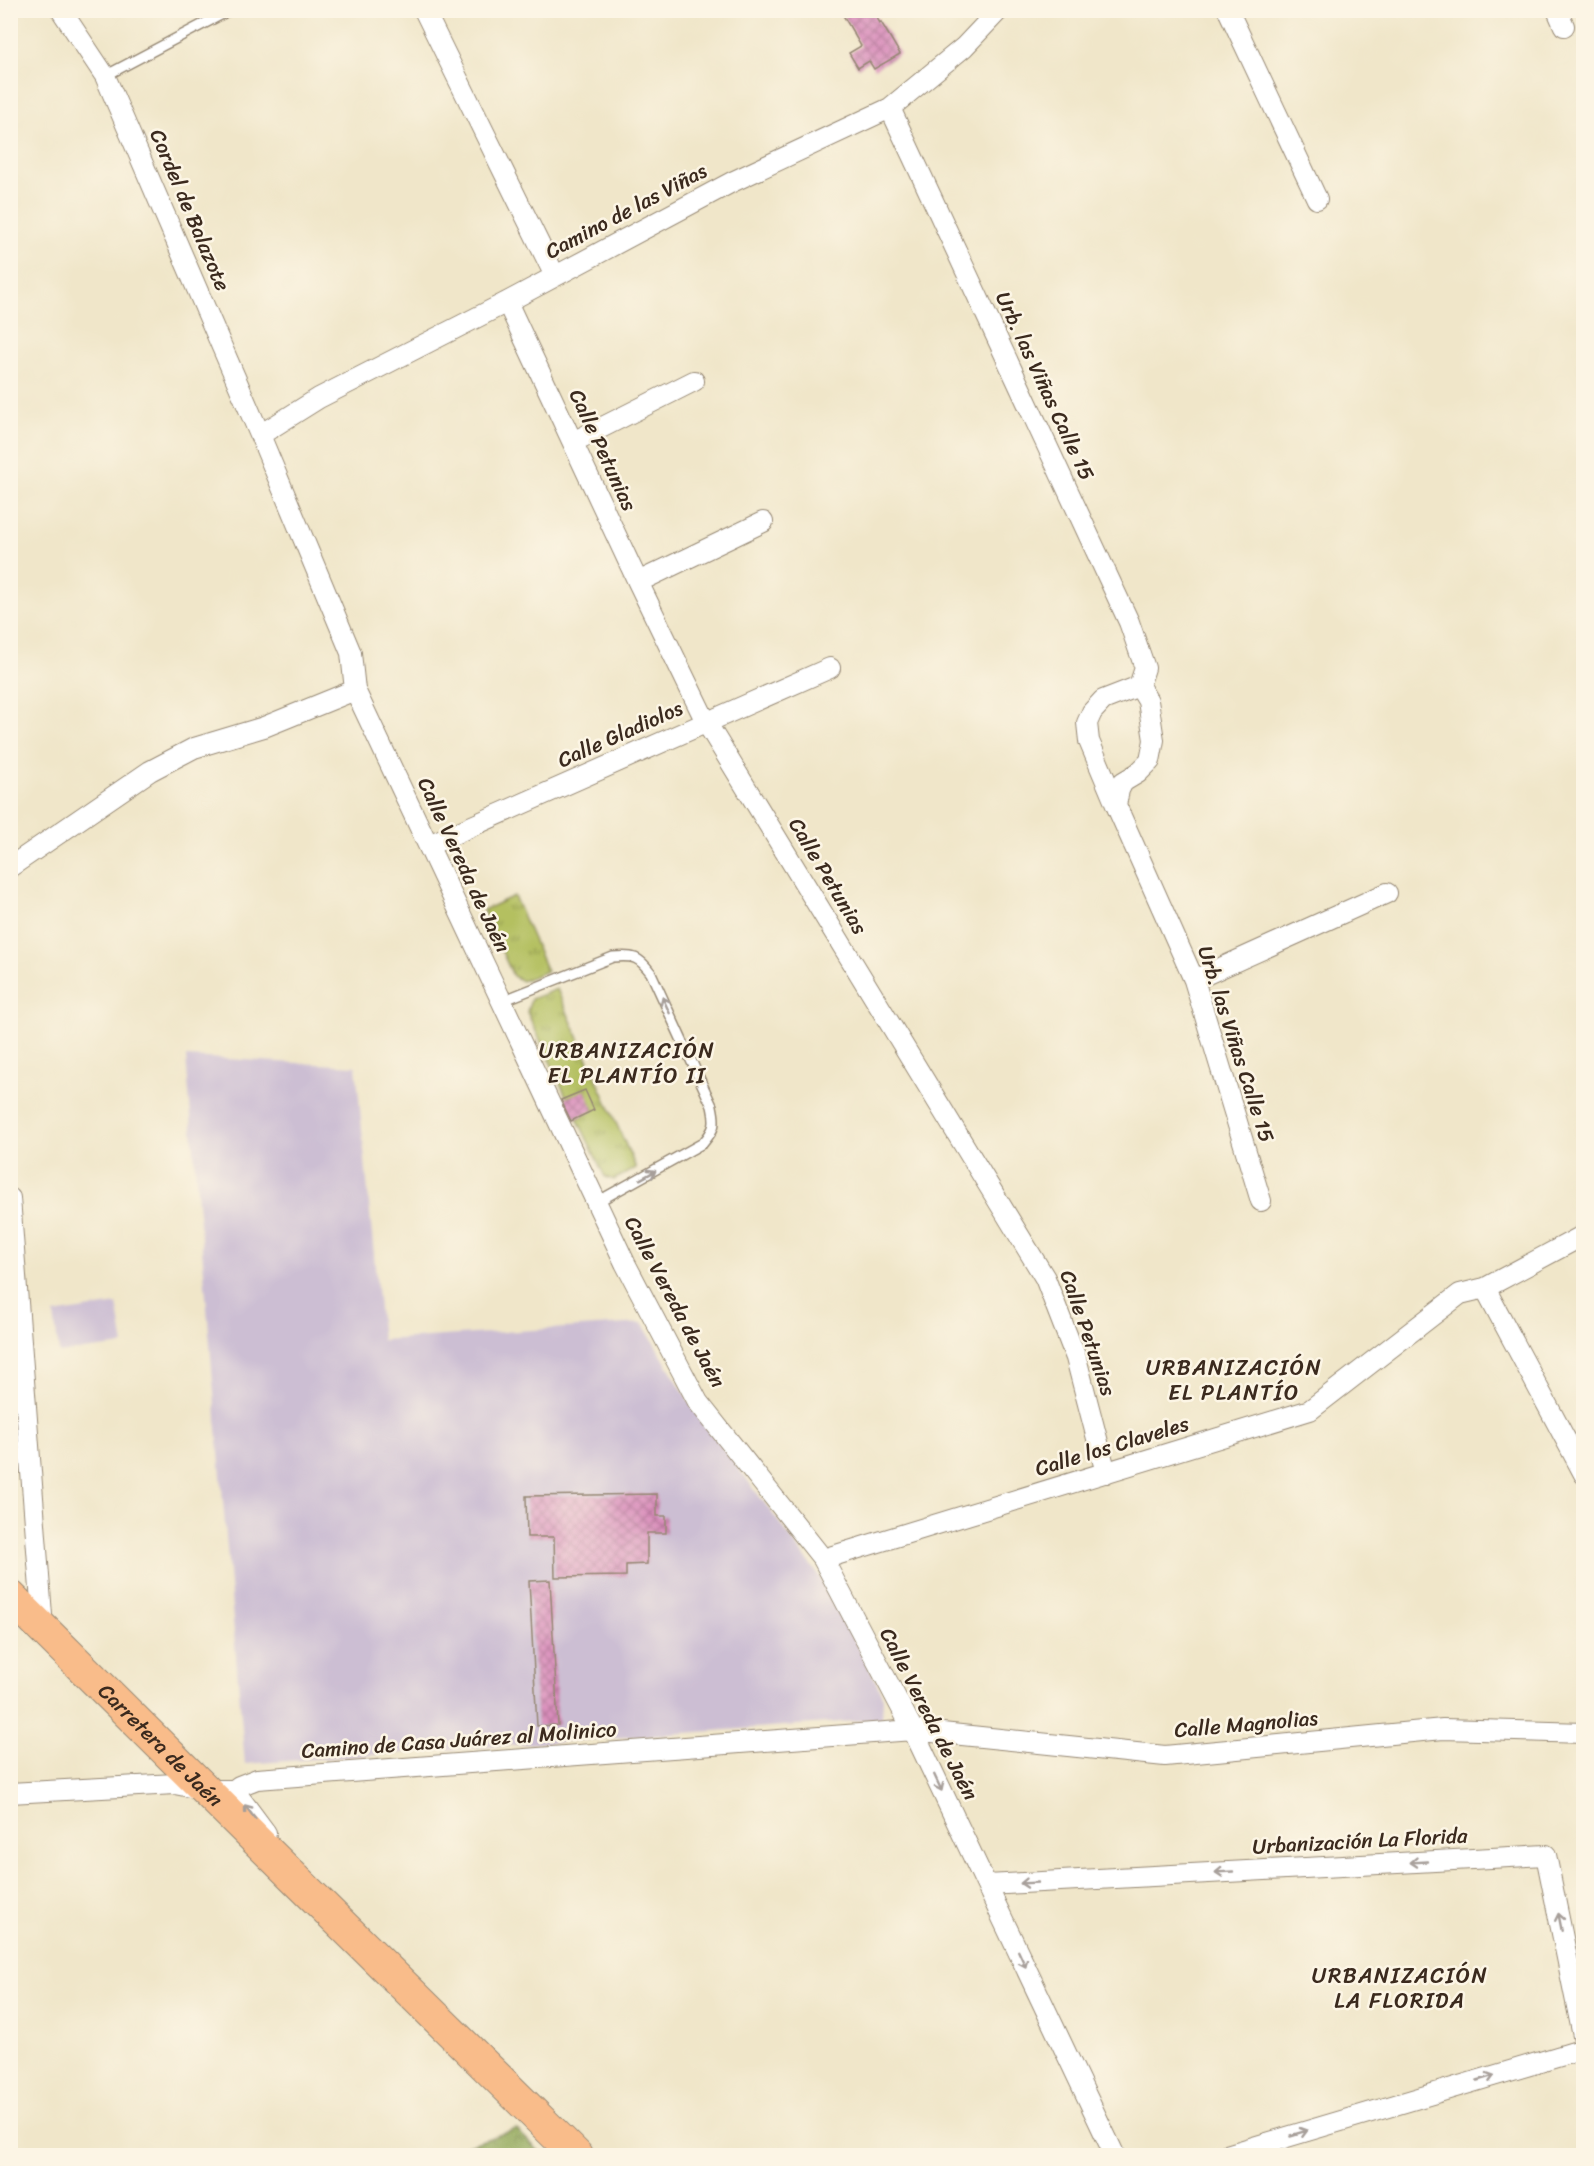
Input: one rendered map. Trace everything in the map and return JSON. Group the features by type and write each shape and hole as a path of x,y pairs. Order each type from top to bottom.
{"highway":[{"name":"Carretera de Jaén","path":"10,1596 220,1790 310,1893 578,2156"}],"street":[{"name":"Cordel de Balazote","path":"61,10 105,76 260,435"},
{"path":"424,10 555,276"},
{"name":"Camino de las Viñas","path":"260,435 319,398 507,302 732,182 890,108 964,47 999,10"},
{"path":"1228,10 1317,199"},
{"name":"Urb. las Viñas Calle 15","path":"890,108 1129,622 1145,668 1138,686 1103,700 1092,712 1087,723 1089,741 1194,980 1261,1201"},
{"name":"Calle Petunias","path":"507,302 706,722 1045,1278 1076,1358 1106,1473"},
{"path":"573,442 694,381"},
{"name":"Calle Vereda de Jaén","path":"260,435 351,653 355,690 625,1263 698,1401 823,1559 914,1730 1115,2156"},
{"path":"638,582 763,522"},
{"name":"Calle Gladiolos","path":"429,845 830,668"},
{"path":"1116,805 1123,782 1138,773 1150,761 1154,740 1148,701 1138,686"},
{"path":"10,867 159,766 194,748 264,727 355,690"},
{"path":"1194,980 1387,893"},
{"path":"10,1198 43,1628"},
{"name":"Calle los Claveles","path":"823,1559 1310,1410 1460,1294 1485,1288 1584,1235"},
{"path":"1485,1288 1584,1474"},
{"name":"Calle Magnolias","path":"914,1730 1165,1756 1443,1729 1584,1733"},
{"name":"Camino de Casa Juárez al Molinico","path":"220,1790 257,1779 914,1730"},
{"path":"10,1793 175,1784 220,1790"},
{"name":"Urbanización La Florida","path":"987,1885 1546,1856 1584,2041"},
{"path":"1223,2156 1584,2049"}],"lane":[{"path":"105,76 230,10"},
{"path":"502,1002 614,957 629,956 642,960 651,973 712,1106 716,1121 712,1133 704,1143 597,1202"}],"shaded area":[{"path":"186,1057 356,1066 382,1340 642,1323 692,1406 819,1576 871,1670 883,1698 882,1719 245,1764"},
{"path":"117,1304 124,1345 59,1353 54,1314"}],"green space":[{"path":"514,896 547,971 522,981 513,976 483,910"},
{"path":"557,989 636,1168 614,1180 605,1177 577,1118 594,1110 585,1091 567,1098 527,1012 531,999"},
{"path":"516,2129 543,2155 439,2155"}],"building":[{"path":"840,10 872,10 900,54 874,69 869,61 858,68 849,53 861,46"},
{"path":"585,1090 594,1110 571,1121 561,1100"},
{"path":"657,1494 657,1516 666,1516 666,1533 647,1533 647,1564 626,1565 626,1576 555,1577 554,1537 527,1537 526,1496"},
{"path":"550,1580 558,1725 537,1726 529,1581"}],"district":[{"name":"URBANIZACIÓN EL PLANTÍO II","path":"627,1062"},
{"name":"URBANIZACIÓN EL PLANTÍO","path":"1234,1380"},
{"name":"URBANIZACIÓN LA FLORIDA","path":"1400,1988"}]}
